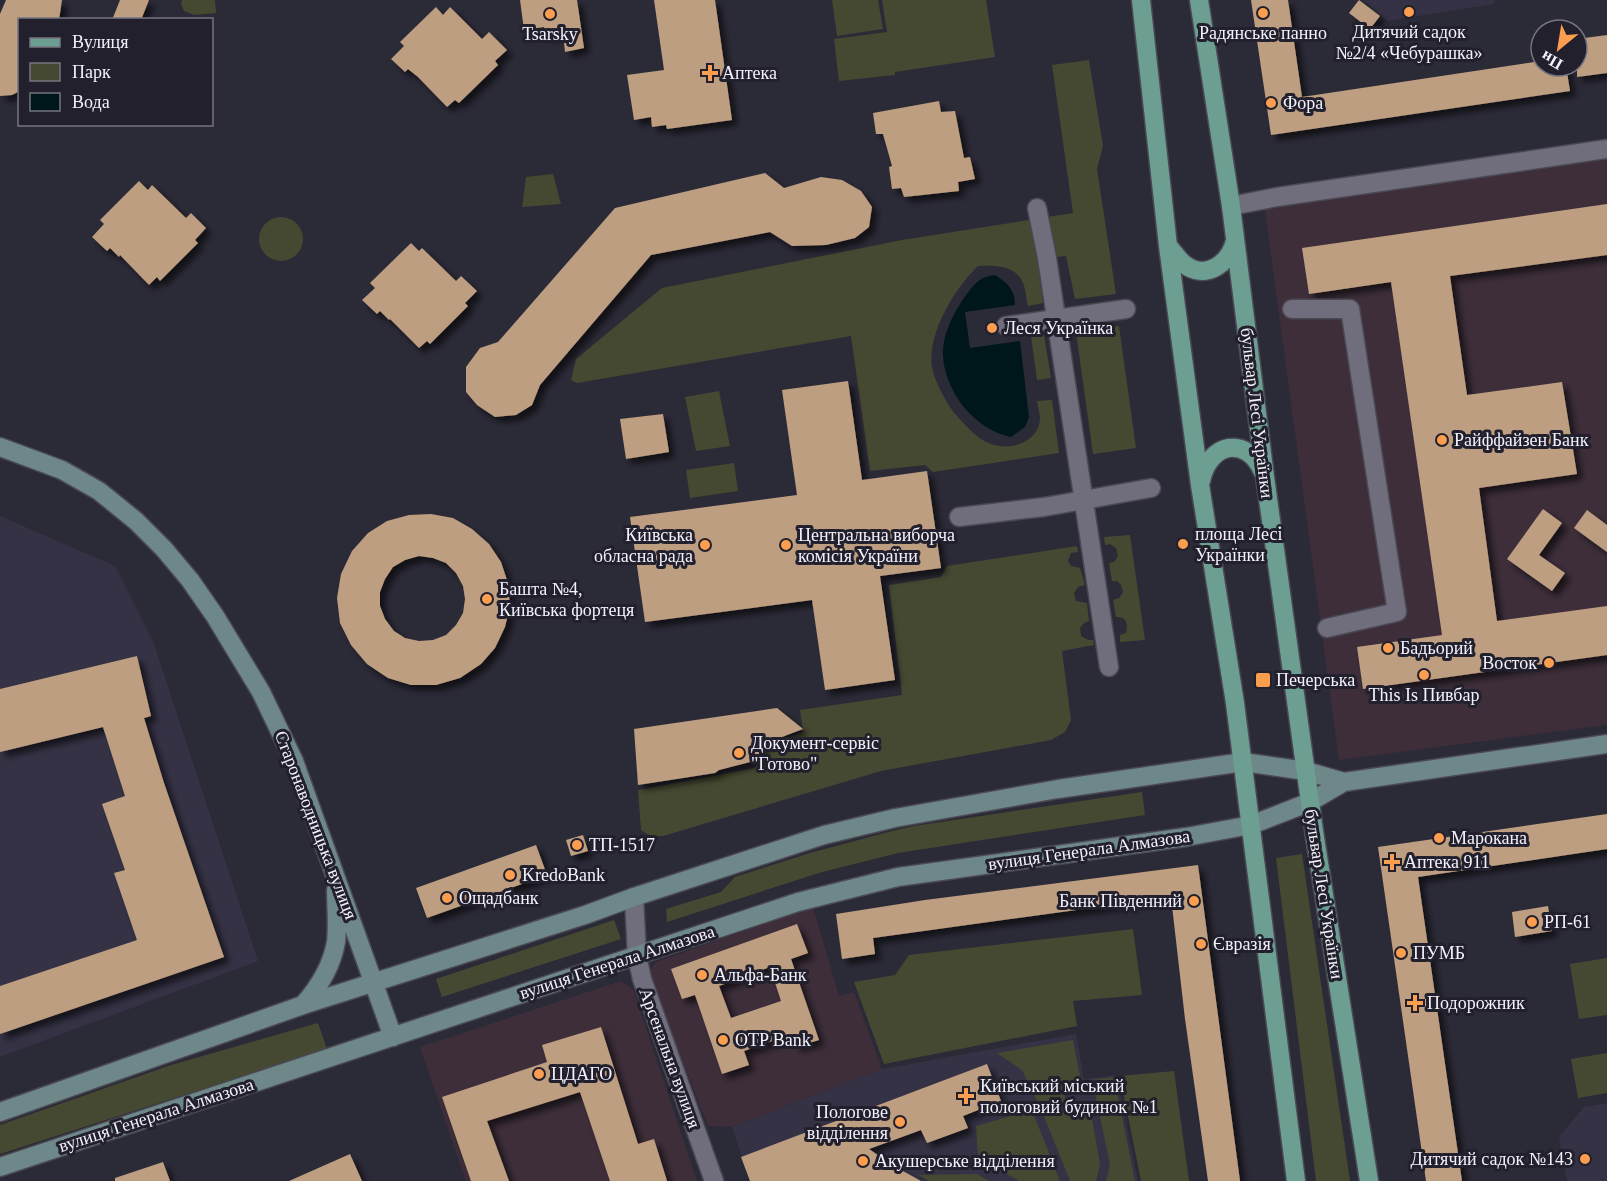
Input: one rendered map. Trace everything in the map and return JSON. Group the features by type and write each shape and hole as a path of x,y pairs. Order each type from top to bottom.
{"main road":[{"path":"1140,0 1168,246 1200,485 1243,762 1296,1181"},
{"name":"бульвар Лесі Українки","path":"1199,0 1231,206 1265,477 1310,802 1369,1181"},
{"path":"1168,246 1183,263 1192,269 1207,270 1226,262 1235,242"},
{"name":"Старонаводницька вулиця","path":"0,447 62,471 99,491 136,520 190,580 215,616 261,692 294,761 393,1037"},
{"path":"1200,485 1210,457 1225,449 1234,448 1249,453 1256,459 1265,477"},
{"path":"1251,825 1310,802 1344,782 1607,744"},
{"path":"0,1112 303,1005 824,835 895,818 1058,789 1243,762 1306,771 1344,782"},
{"name":"вулиця Генерала Алмазова","path":"0,1167 798,902 898,877 1186,837 1251,825"},
{"path":"303,1005 316,991 327,970 336,941 336,873"}],"street":[{"path":"1231,206 1277,197 1607,149"},
{"path":"1037,208 1044,238 1109,667"},
{"path":"1006,326 1126,309"},
{"path":"1292,309 1350,309 1397,612 1327,628"},
{"path":"959,517 1044,507 1150,488"},
{"name":"Арсенальна вулиця","path":"634,897 636,956 642,979 714,1181"}],"shaded area":[{"name":"Дитячий садок №2/4 «Чебурашка»","path":"1363,0 1495,0 1494,4 1387,21"},
{"path":"1607,159 1607,725 1339,760 1265,210 1272,205"},
{"path":"0,516 115,566 154,644 258,961 0,1057"},
{"path":"813,907 839,996 854,992 882,1069 732,1127 708,1126 651,981 650,971 656,962"},
{"path":"621,981 633,989 697,1181 466,1181 420,1047"},
{"name":"Київський міський пологовий будинок №1","path":"1076,1034 1084,1079 1116,1075 1138,1181 750,1181 732,1127 882,1069"},
{"name":"Дитячий садок №143","path":"1607,1103 1607,1181 1567,1181 1559,1137 1584,1107"}],"green space":[{"path":"182,0 215,0 216,13 194,15 184,11"},
{"path":"832,0 878,0 883,29 837,36"},
{"path":"882,0 986,0 995,57 895,72 895,75 839,81 834,39 887,32"},
{"path":"1089,60 1103,146 1097,169 1116,294 1075,299 1066,256 1037,259 1043,303 1028,306 1023,284 1014,272 997,266 978,266 960,286 944,312 934,340 932,354 933,372 949,405 972,432 991,444 1014,445 1029,439 1038,427 1040,419 1037,401 1052,400 1059,453 933,472 925,465 870,471 851,336 577,383 571,380 576,359 662,288 902,240 1073,213 1052,65"},
{"path":"553,174 561,204 522,207 526,177"},
{"path":"281,217 296,224 303,239 296,254 281,261 266,254 259,239 266,224"},
{"path":"1119,326 1136,448 1093,454 1076,332"},
{"path":"1044,335 1051,378 1037,380 1031,336"},
{"path":"719,391 730,446 696,451 685,397"},
{"path":"734,463 738,491 690,498 686,470"},
{"path":"1130,535 1145,640 1120,642 1120,635 1126,633 1127,624 1125,619 1116,617 1113,600 1119,598 1123,592 1117,581 1112,581 1109,563 1114,562 1118,556 1116,548 1110,544 1105,545 1104,537"},
{"path":"1077,546 1078,552 1071,553 1068,561 1071,566 1080,568 1085,585 1078,587 1074,593 1076,601 1087,603 1089,621 1080,628 1081,636 1093,640 1094,645 1062,651 1071,720 1065,732 1051,740 881,771 663,836 650,836 641,830 638,790 755,768 767,745 803,732 800,710 902,695 889,585 941,577 947,566"},
{"path":"1142,792 1145,815 898,853 822,872 667,922 666,909 721,892 735,877 810,853 914,826"},
{"path":"1302,854 1350,1181 1316,1181 1276,858"},
{"path":"614,920 621,939 442,997 436,979"},
{"path":"1133,929 1142,995 1073,1001 1077,1026 884,1064 854,982 895,975 909,955"},
{"path":"1607,958 1607,1015 1579,1019 1570,964"},
{"path":"318,1023 327,1049 0,1154 0,1125 171,1065"},
{"path":"1073,1040 1081,1081 1114,1077 1135,1181 1106,1181 1110,1165 1093,1083 1062,1085 1068,1110 1090,1107 1100,1164 1096,1181 1070,1181 1041,1109 1022,1070 997,1053"},
{"path":"1607,1053 1607,1093 1578,1098 1571,1059"},
{"path":"1174,1071 1189,1181 1141,1181 1120,1076"},
{"path":"1032,1110 1060,1181 1019,1181 978,1157 976,1126"},
{"path":"977,1174 989,1181 929,1181 918,1175"}],"water":[{"path":"995,275 1010,287 1015,305 965,312 970,348 1020,341 1029,417 1025,427 1011,437 985,426 964,407 949,383 943,356 944,340 953,316 978,281"}],"building":[{"path":"6,0 62,0 59,18 18,18 18,92 0,96 0,14"},
{"path":"120,0 149,0 142,18 113,18"},
{"name":"Tsarsky","path":"520,0 577,0 584,48 565,52 563,33 546,36 544,27 524,30"},
{"path":"654,0 715,0 732,120 667,129 666,125 652,127 651,117 634,120 627,75 664,70"},
{"path":"1251,0 1288,0 1302,97 1529,63 1529,78 1568,78 1570,91 1271,135"},
{"path":"1359,0 1380,16 1370,29 1349,13"},
{"path":"436,7 443,15 450,7 482,39 489,32 507,50 495,61 498,65 459,103 455,100 447,107 418,77 408,69 405,72 391,59 404,46 400,42"},
{"path":"1607,35 1607,73 1589,75 1589,37"},
{"path":"939,101 941,112 955,111 964,158 970,157 975,179 958,182 959,191 904,197 901,188 892,189 889,167 892,166 883,134 876,134 873,113"},
{"path":"765,173 784,188 821,177 842,180 861,191 872,207 869,227 855,238 826,245 792,246 770,232 651,255 540,385 532,405 516,415 495,417 477,405 466,392 466,367 480,348 498,342 615,208"},
{"path":"139,181 148,190 152,185 186,218 191,213 206,228 195,240 198,243 160,281 157,277 149,285 120,255 119,257 110,248 107,251 92,237 104,224 100,220"},
{"path":"1607,204 1607,255 1450,276 1467,395 1562,382 1577,474 1479,488 1497,621 1607,606 1607,655 1363,689 1357,647 1442,635 1391,282 1309,294 1302,248"},
{"path":"411,243 419,251 422,248 456,281 461,276 477,291 465,303 468,306 430,344 427,341 419,348 390,319 380,311 377,314 362,300 375,288 370,283"},
{"name":"Центральна виборча комісія України","path":"848,381 862,480 927,471 941,568 880,576 895,680 825,690 812,600 645,622 630,517 797,495 782,390"},
{"path":"663,414 669,452 626,459 620,419"},
{"path":"1543,509 1562,523 1539,555 1565,573 1552,591 1507,559"},
{"path":"1587,510 1607,525 1607,552 1574,528"},
{"name":"Башта №4, Київська фортеця","path":"431,514 453,518 472,529 489,544 501,562 508,583 510,606 505,627 495,648 481,664 460,678 436,685 411,685 388,678 367,664 351,645 340,623 337,598 341,574 352,551 368,533 387,521 409,515","holes":["419,556 446,563 456,573 463,586 465,599 463,613 446,635 433,640 419,641 405,638 394,631 385,619 380,606 380,592 393,567"]},
{"path":"137,656 151,716 144,718 224,957 0,1034 0,986 137,940 114,873 125,870 102,804 125,796 103,727 0,752 0,689"},
{"path":"777,708 803,729 766,743 754,761 715,773 638,785 634,729"},
{"path":"1607,814 1607,849 1418,877 1462,1181 1426,1181 1378,847"},
{"name":"ТП-1517","path":"583,835 588,851 571,856 566,840"},
{"path":"536,845 547,875 427,918 416,888"},
{"path":"1198,865 1240,1181 1208,1181 1185,1019 1171,897 873,938 875,954 842,959 836,914 925,900"},
{"name":"РП-61","path":"1548,906 1552,931 1515,937 1512,912"},
{"path":"797,924 808,953 791,959 819,1040 796,1047 792,1034 744,1051 749,1065 722,1074 695,995 682,999 671,969","holes":["770,967 781,1001 731,1018 719,986"]},
{"path":"601,1027 638,1144 654,1139 667,1181 610,1181 580,1092 487,1121 509,1181 471,1181 442,1097 547,1062 542,1045"},
{"name":"Пологове відділення","path":"987,1064 1001,1101 963,1116 968,1128 927,1143 921,1130 869,1149 885,1160 883,1160 921,1181 750,1181 741,1157"},
{"path":"350,1154 362,1181 289,1181"},
{"path":"163,1162 170,1181 115,1181 115,1178"}],"place":[{"name":"Дитячий садок №2/4 «Чебурашка»","path":"1409,12"},
{"name":"Радянське панно","path":"1263,13"},
{"name":"Tsarsky","path":"550,14"},
{"name":"Аптека","path":"710,73"},
{"name":"Фора","path":"1271,103"},
{"name":"Леся Українка","path":"992,328"},
{"name":"Райффайзен Банк","path":"1442,440"},
{"name":"площа Лесі Українки","path":"1183,544"},
{"name":"Київська обласна рада","path":"705,545"},
{"name":"Центральна виборча комісія України","path":"786,545"},
{"name":"Башта №4, Київська фортеця","path":"487,599"},
{"name":"Бадьорий","path":"1388,648"},
{"name":"Восток","path":"1549,663"},
{"name":"This Is Пивбар","path":"1424,675"},
{"name":"Печерська","path":"1263,680"},
{"name":"Документ-сервіс \"Готово\"","path":"739,753"},
{"name":"Марокана","path":"1439,838"},
{"name":"ТП-1517","path":"577,845"},
{"name":"Аптека 911","path":"1392,862"},
{"name":"KredoBank","path":"510,875"},
{"name":"Ощадбанк","path":"447,898"},
{"name":"Банк Пiвденний","path":"1194,901"},
{"name":"РП-61","path":"1532,922"},
{"name":"Євразія","path":"1201,944"},
{"name":"ПУМБ","path":"1401,953"},
{"name":"Альфа-Банк","path":"702,975"},
{"name":"Подорожник","path":"1415,1003"},
{"name":"OTP Bank","path":"723,1040"},
{"name":"ЦДАГО","path":"539,1074"},
{"name":"Київський міський пологовий будинок №1","path":"966,1096"},
{"name":"Пологове відділення","path":"900,1122"},
{"name":"Дитячий садок №143","path":"1585,1159"},
{"name":"Акушерське відділення","path":"863,1161"}]}
